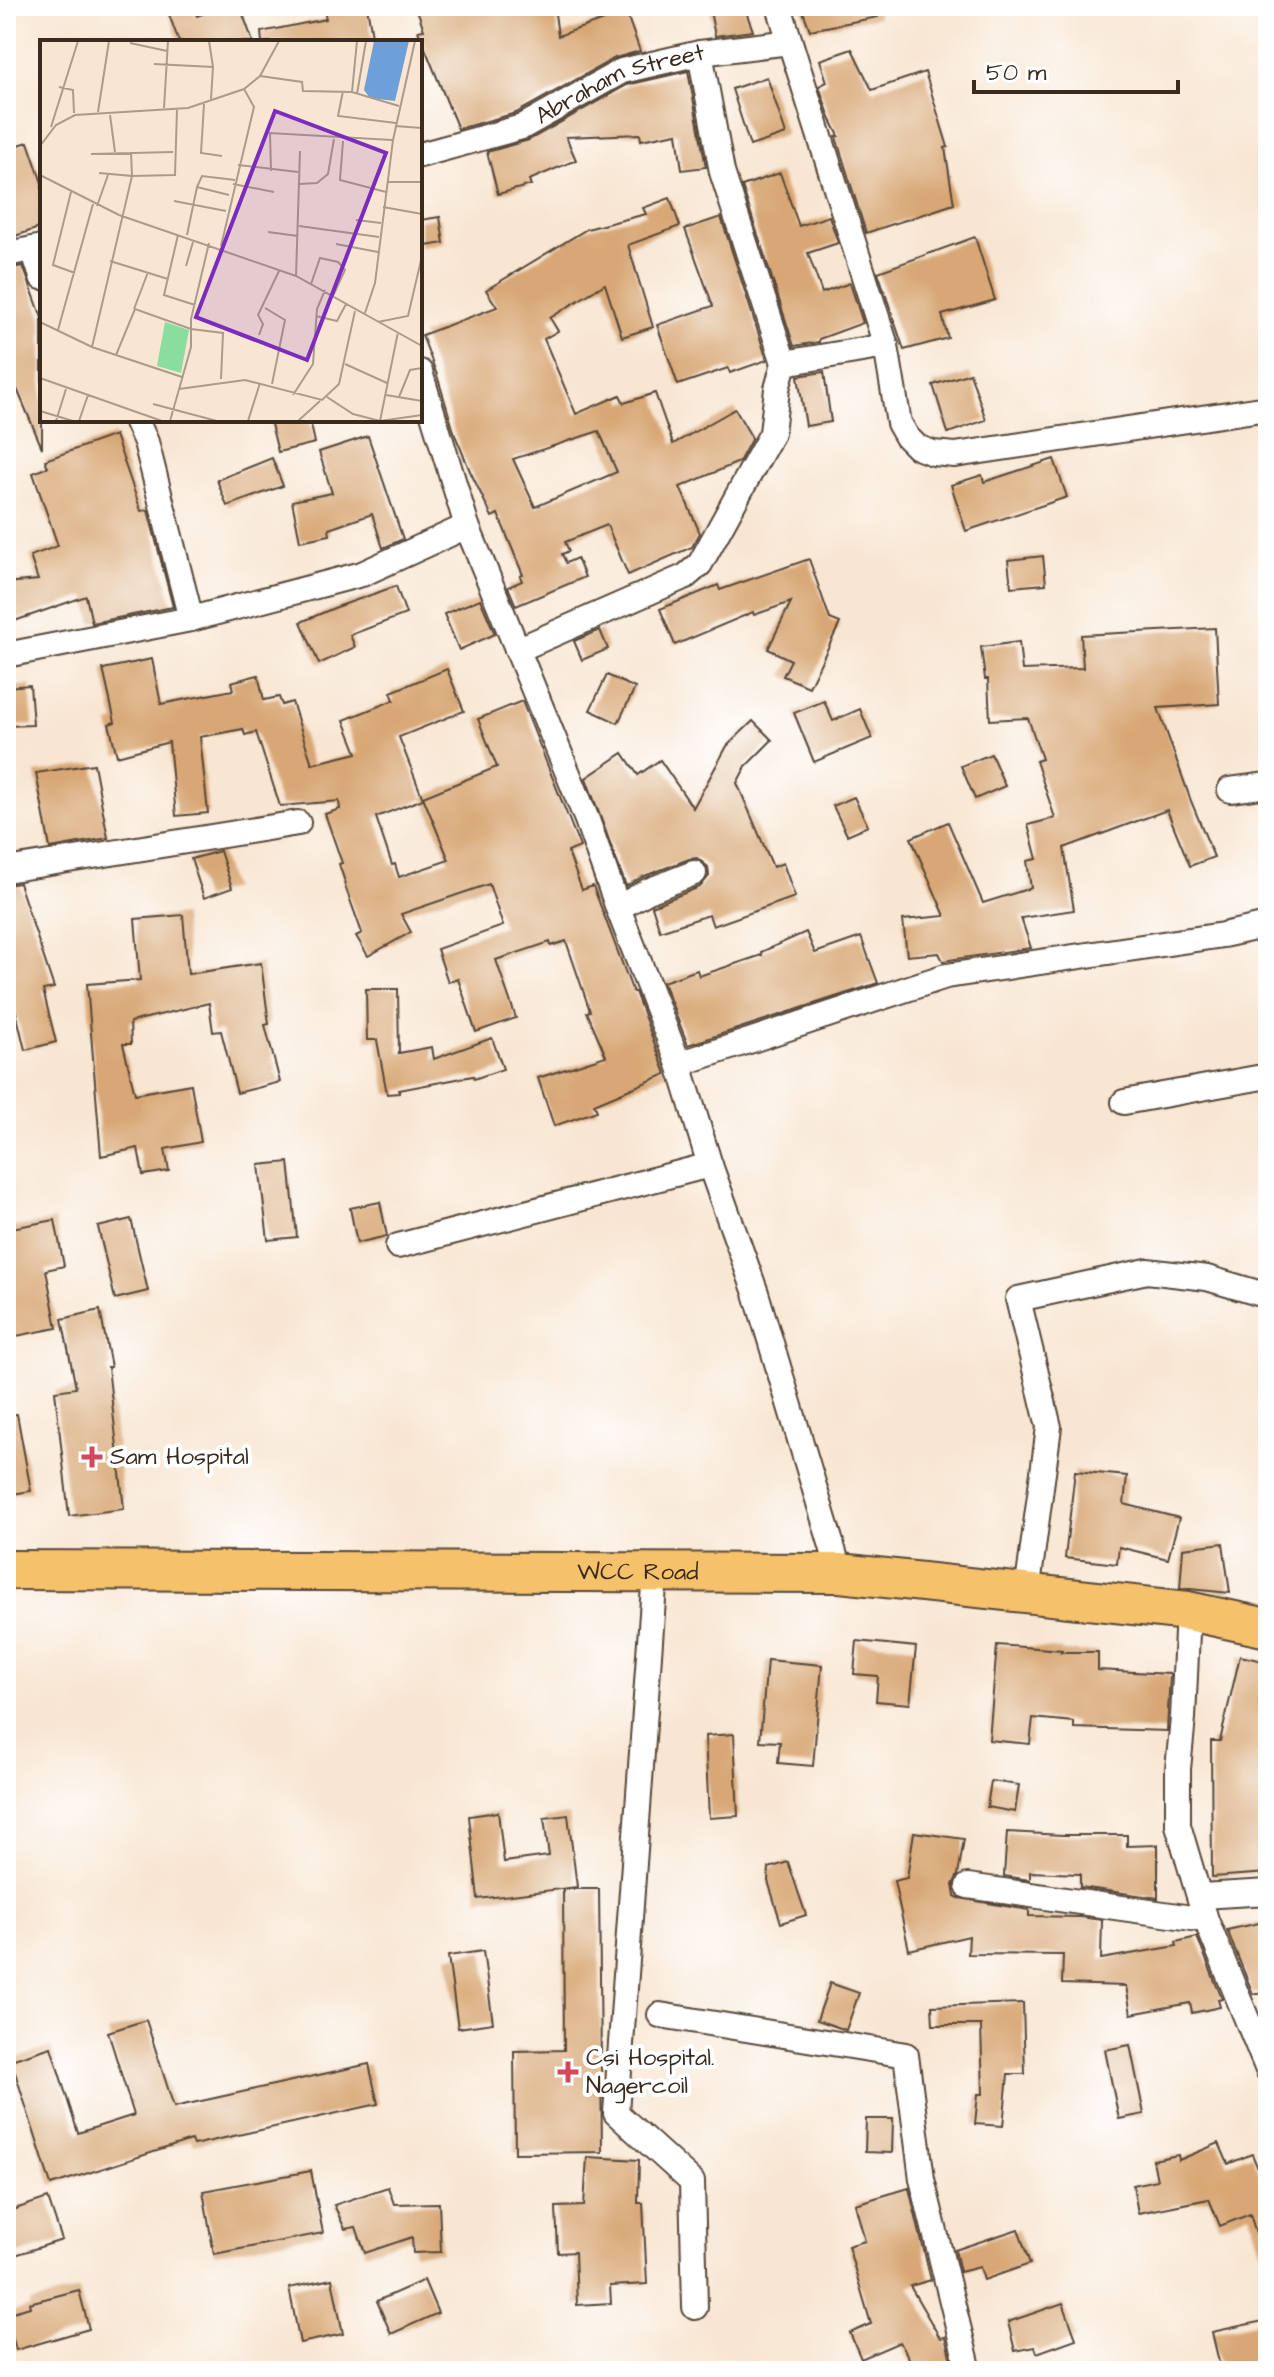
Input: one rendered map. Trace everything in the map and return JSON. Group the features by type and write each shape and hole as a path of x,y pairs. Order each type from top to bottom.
{"main road":[{"name":"WCC Road","path":"6,1570 840,1573 1188,1611 1268,1628"}],"street":[{"path":"779,6 886,346 899,423 917,447 943,455 1268,408"},
{"name":"Abraham Street","path":"422,154 522,127 622,71 700,53 790,42"},
{"path":"517,650 686,576 700,564 772,433 777,389 784,363 722,172 700,53"},
{"path":"6,254 37,248"},
{"path":"784,363 886,346"},
{"path":"422,379 467,526 587,820 679,1064 710,1165 756,1293 840,1573"},
{"path":"137,422 146,442 191,619"},
{"path":"6,655 191,619 362,574 467,526"},
{"path":"1230,790 1268,785"},
{"path":"6,870 298,823"},
{"path":"618,908 648,891 694,873"},
{"path":"679,1064 946,976 1223,935 1268,925"},
{"path":"1124,1102 1268,1076"},
{"path":"398,1246 710,1165"},
{"path":"1027,1593 1049,1427 1018,1299 1147,1271 1207,1278 1268,1296"},
{"path":"655,1572 616,2113 692,2182 695,2307"},
{"path":"1188,1611 1178,1769 1178,1825 1203,1908 1268,2070"},
{"path":"968,1886 1203,1908 1268,1892"},
{"path":"660,2015 906,2055 922,2179 969,2371"}],"building":[{"path":"166,6 193,6 197,16 226,6 240,6 252,40 178,40"},
{"path":"323,6 367,6 373,40 262,40 261,32 326,19"},
{"path":"416,6 554,6 558,36 626,12 640,51 615,58 516,113 458,129 418,31 424,30"},
{"path":"709,6 744,6 753,31 715,36"},
{"path":"801,6 877,6 878,17 810,30"},
{"path":"852,49 872,90 925,72 948,147 945,148 954,204 866,233 836,137 839,136 819,86 827,82 820,60"},
{"path":"688,71 706,167 682,170 677,133 641,140 640,134 566,137 576,160 529,180 531,185 498,194 487,152 529,140 627,85"},
{"path":"767,77 786,134 750,146 732,89"},
{"path":"28,142 40,177 40,228 6,239 6,149"},
{"path":"780,173 799,226 829,216 838,243 808,253 822,293 850,283 863,323 819,339 819,342 794,346 742,186"},
{"path":"670,198 680,226 628,245 653,327 622,337 605,284 550,318 558,331 544,339 576,414 620,395 624,403 655,393 673,444 735,409 752,438 739,462 680,487 700,533 692,547 628,575 607,525 565,542 569,551 562,554 566,563 577,558 585,577 516,606 508,587 522,581 520,576 523,575 498,514 492,517 470,471 422,335 497,307 486,290 587,229 646,214 643,208","holes":["599,431 617,472 535,507 513,459"]},
{"path":"440,217 444,243 422,247 422,220"},
{"path":"721,217 767,360 730,373 728,368 678,385 657,325 713,306 685,229"},
{"path":"975,237 995,300 942,315 948,338 904,350 878,272"},
{"path":"23,266 40,313 42,448 6,363 6,269"},
{"path":"824,372 831,422 806,426 798,376"},
{"path":"970,373 986,420 948,433 933,385"},
{"path":"270,422 310,422 315,443 278,452"},
{"path":"115,435 141,511 148,510 173,607 92,623 86,596 6,624 6,583 38,580 30,556 58,546 33,473 48,467 45,460"},
{"path":"368,436 403,539 383,548 372,514 329,529 330,535 300,541 292,501 332,493 319,452"},
{"path":"272,458 283,486 227,506 217,480"},
{"path":"1054,459 1067,497 966,531 951,485 982,475 984,482"},
{"path":"1043,556 1046,584 1011,587 1008,560"},
{"path":"809,559 830,619 840,623 809,687 783,676 791,660 768,649 791,602 754,615 753,612 675,645 660,609 718,585 720,590"},
{"path":"396,586 406,614 350,635 355,647 319,664 301,622"},
{"path":"480,599 495,634 459,650 444,614"},
{"path":"1215,628 1219,704 1158,708 1214,857 1190,866 1167,810 1064,848 1074,910 1021,918 1031,948 943,961 939,953 907,956 903,920 945,916 911,838 948,822 983,903 1031,888 1027,861 1037,859 1028,825 1055,818 1036,761 1042,759 1028,718 990,720 988,679 985,679 981,647 1019,642 1022,670 1083,668 1081,635"},
{"path":"600,630 608,649 582,660 574,641"},
{"path":"152,659 161,704 233,690 231,682 258,675 264,700 279,697 282,705 292,702 312,764 357,753 344,720 394,700 391,692 447,669 464,711 399,737 423,799 376,817 399,877 449,860 423,797 497,767 478,719 522,701 580,847 568,852 582,890 593,886 666,1074 594,1104 597,1111 554,1126 538,1078 606,1056 587,1012 590,1011 566,941 551,946 550,942 496,960 516,1018 476,1032 458,979 448,982 437,949 503,926 489,884 401,914 411,932 368,956 356,936 362,933 325,814 340,809 339,801 280,806 256,732 245,735 243,729 200,737 208,813 176,816 169,742 117,756 109,724 115,722 103,669"},
{"path":"607,675 635,688 618,723 590,710"},
{"path":"30,685 33,725 6,726 6,687"},
{"path":"824,701 833,721 860,709 872,738 814,762 794,713"},
{"path":"753,721 772,740 746,766 737,783 773,867 783,863 795,897 713,926 709,915 660,931 652,906 700,887 709,876 708,867 697,858 689,859 626,886 586,778 623,753 638,775 660,760 693,808 727,746"},
{"path":"991,754 1005,786 975,799 961,766"},
{"path":"94,764 108,838 50,848 36,773"},
{"path":"854,797 868,826 847,835 833,806"},
{"path":"220,851 232,888 204,898 191,859"},
{"path":"19,883 54,988 43,990 56,1042 25,1050 6,970 6,885"},
{"path":"183,915 188,974 261,963 269,1024 265,1025 280,1082 237,1093 221,1031 213,1032 209,1003 130,1022 131,1044 123,1044 135,1094 191,1084 201,1142 165,1149 169,1171 143,1175 138,1148 101,1156 87,984 140,980 135,919"},
{"path":"806,932 815,953 861,937 878,983 688,1045 663,982 697,970 699,976 762,955 761,952"},
{"path":"366,989 398,989 399,1053 432,1047 434,1059 492,1038 503,1069 474,1079 473,1076 387,1094 377,1040 367,1040"},
{"path":"289,1162 297,1237 268,1240 259,1165"},
{"path":"380,1202 387,1236 357,1243 350,1208"},
{"path":"131,1219 148,1291 115,1299 98,1227"},
{"path":"55,1220 64,1266 46,1270 57,1328 6,1338 6,1229"},
{"path":"100,1310 111,1367 108,1367 124,1509 69,1516 55,1391 76,1388 62,1319"},
{"path":"17,1414 31,1491 6,1495 6,1415"},
{"path":"1075,1471 1127,1476 1124,1504 1179,1518 1168,1559 1119,1547 1117,1564 1065,1558"},
{"path":"1223,1543 1230,1593 1180,1588 1183,1548"},
{"path":"857,1641 916,1647 910,1704 876,1701 878,1676 854,1674"},
{"path":"997,1645 1061,1652 1098,1652 1098,1670 1170,1674 1167,1731 1074,1728 1074,1722 1033,1718 1030,1744 989,1740"},
{"path":"1240,1656 1268,1662 1268,1873 1212,1877 1211,1741 1220,1741"},
{"path":"767,1660 822,1665 813,1766 778,1763 780,1742 760,1741"},
{"path":"734,1734 738,1816 709,1818 705,1736"},
{"path":"991,1781 1019,1785 1015,1812 987,1807"},
{"path":"498,1812 504,1862 549,1856 544,1818 568,1815 577,1887 478,1899 469,1816"},
{"path":"914,1832 964,1839 958,1875 953,1885 955,1896 959,1898 1029,1910 1029,1916 1102,1920 1101,1959 1177,1946 1176,1942 1197,1937 1222,1999 1218,2000 1220,2007 1192,2013 1190,2003 1131,2014 1126,1986 1062,1984 1063,1955 968,1954 969,1936 909,1950 894,1881 907,1878"},
{"path":"1007,1832 1127,1835 1127,1846 1158,1845 1158,1898 1080,1887 1080,1874 1030,1872 1030,1880 1004,1876"},
{"path":"788,1862 806,1915 781,1923 768,1881 769,1868"},
{"path":"563,1889 599,1889 602,2152 515,2153 514,2051 564,2050"},
{"path":"1268,1921 1268,1991 1253,1994 1227,1930"},
{"path":"483,1951 493,2023 458,2028 448,1956"},
{"path":"830,1983 859,1993 846,2030 817,2020"},
{"path":"1023,2003 1025,2074 1008,2074 1003,2126 975,2124 978,2094 983,2094 981,2025 933,2025 932,2006"},
{"path":"146,2020 174,2107 369,2064 378,2104 193,2145 191,2140 51,2185 11,2060 51,2047 78,2133 134,2115 108,2032"},
{"path":"1130,2045 1144,2114 1119,2119 1105,2050"},
{"path":"866,2119 893,2119 892,2153 865,2152"},
{"path":"1219,2143 1228,2164 1252,2154 1268,2193 1268,2255 1263,2256 1250,2214 1220,2226 1209,2199 1138,2213 1133,2185 1157,2180 1153,2160 1178,2155 1179,2160"},
{"path":"587,2157 639,2160 638,2203 643,2203 647,2284 610,2286 611,2303 577,2305 575,2252 558,2253 556,2207 584,2206"},
{"path":"311,2171 323,2233 214,2254 203,2191"},
{"path":"388,2187 394,2204 439,2203 441,2252 413,2253 412,2237 365,2253 356,2227 345,2229 334,2205"},
{"path":"909,2188 931,2280 910,2286 940,2338 945,2337 954,2371 916,2371 900,2342 861,2359 850,2333 871,2324 848,2246 865,2241 855,2204"},
{"path":"48,2198 62,2240 6,2258 6,2212"},
{"path":"1018,2229 1030,2264 984,2280 980,2267 960,2272 955,2250"},
{"path":"332,2279 343,2334 300,2343 289,2288"},
{"path":"424,2280 438,2313 391,2334 377,2301"},
{"path":"79,2290 89,2329 16,2350 6,2314 30,2307 29,2303"},
{"path":"1063,2303 1076,2339 1037,2353 1035,2347 1015,2351 1008,2322"},
{"path":"1268,2320 1268,2371 1221,2371 1212,2332"}],"place":[{"name":"Sam Hospital","path":"92,1457"},
{"name":"Csi Hospital. Nagercoil","path":"568,2072"}]}
